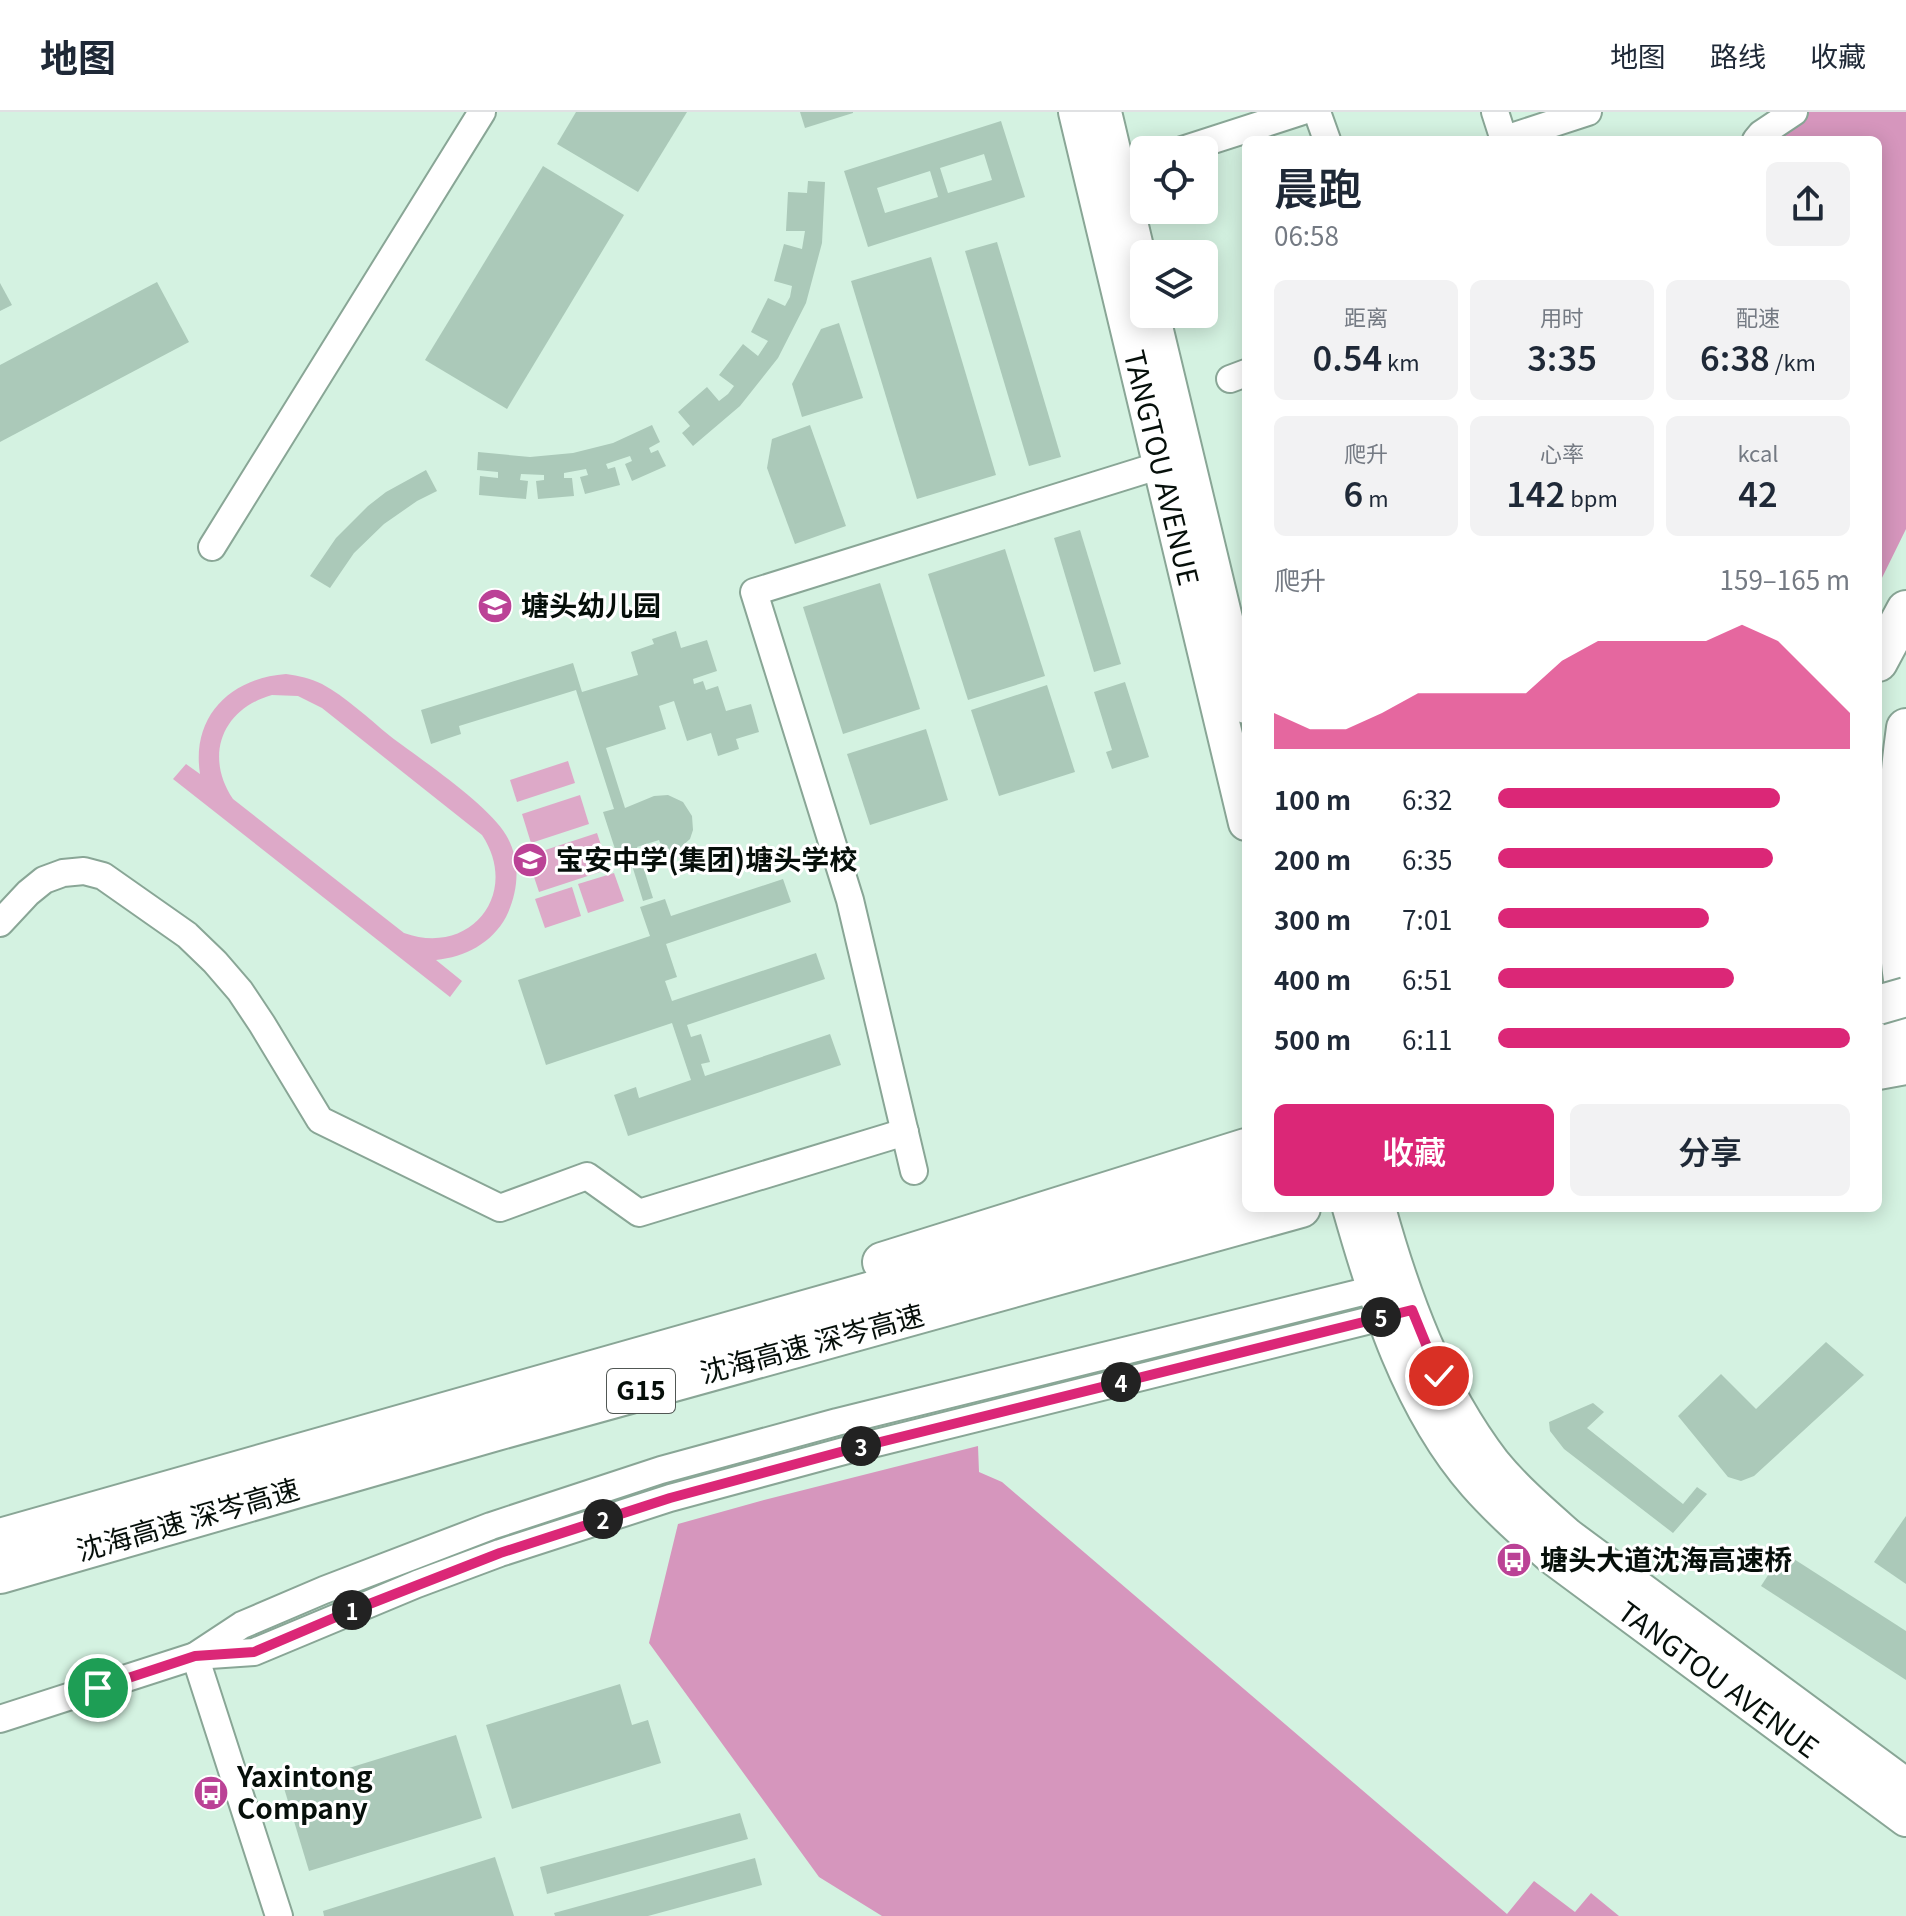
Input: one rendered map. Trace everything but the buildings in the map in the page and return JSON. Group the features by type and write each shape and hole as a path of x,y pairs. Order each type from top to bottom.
{"highway":[{"path":"1882,655 1906,610"},
{"path":"1882,1004 1906,1000 1898,945 1895,829 1906,728"},
{"path":"1882,1044 1906,1036"},
{"path":"1882,1069 1906,1065"},
{"path":"535,1386 798,1290 1242,1149"},
{"name":"沈海高速 深岑高速","path":"0,1538 1242,1186"},
{"name":"沈海高速 深岑高速","path":"0,1574 493,1432 1285,1212"}],"main road":[{"name":"TANGTOU AVENUE","path":"1076,112 1118,171 1242,803"},
{"name":"TANGTOU AVENUE","path":"1104,112 1134,240"},
{"name":"TANGTOU AVENUE","path":"1154,328 1174,461 1242,692"},
{"name":"TANGTOU AVENUE","path":"1352,1212 1393,1299 1464,1422 1495,1465 1529,1502 1568,1536 1906,1786"},
{"name":"TANGTOU AVENUE","path":"1379,1212 1393,1299 1415,1388 1441,1436 1474,1482 1511,1521 1551,1556 1906,1819"}],"street":[{"path":"212,547 482,112"},
{"path":"1248,135 1300,112"},
{"path":"1317,112 1326,136"},
{"path":"1495,112 1502,136"},
{"path":"1515,136 1588,112"},
{"path":"1757,129 1794,112"},
{"path":"1218,142 1242,136"},
{"path":"914,1171 850,900 754,592 1174,461"},
{"path":"0,923 44,880 84,871 103,876 187,935 215,962 255,1013 320,1120 500,1208 587,1176 639,1213 905,1132"},
{"path":"0,1719 195,1656 242,1625 324,1590 491,1526 618,1484 852,1418 1393,1299"},
{"path":"195,1656 279,1916"}],"shaded area":[{"path":"1770,112 1906,112 1906,529 1882,578 1882,136 1777,136"},
{"path":"286,674 313,680 331,689 469,796 506,835 516,865 516,886 510,907 500,926 477,947 457,956 436,960 462,981 450,997 173,779 186,764 200,774 202,734 209,718 232,692 266,677","holes":["272,695 298,696 322,708 482,835 493,857 496,879 492,898 482,915 468,928 450,936 428,938 404,933 233,799 224,783 219,751 230,723 241,711"]},
{"path":"568,761 575,783 517,802 510,780"},
{"path":"580,795 589,824 531,843 522,814"},
{"path":"597,833 609,869 539,892 527,856"},
{"path":"614,873 624,901 588,913 578,884"},
{"path":"572,887 581,916 545,928 535,899"},
{"path":"978,1446 979,1472 1002,1482 1507,1914 1534,1881 1575,1912 1591,1893 1619,1916 882,1916 819,1877 649,1643 678,1524"}],"place":[{"name":"塘头幼儿园","path":"495,606"},
{"name":"宝安中学(集团)塘头学校","path":"530,860"},
{"name":"塘头大道沈海高速桥","path":"1514,1560"},
{"name":"Yaxintong Company","path":"211,1793"}],"route":[{"path":"98,1688 195,1656 254,1652 500,1553 756,1473 1412,1310 1439,1376"}]}
